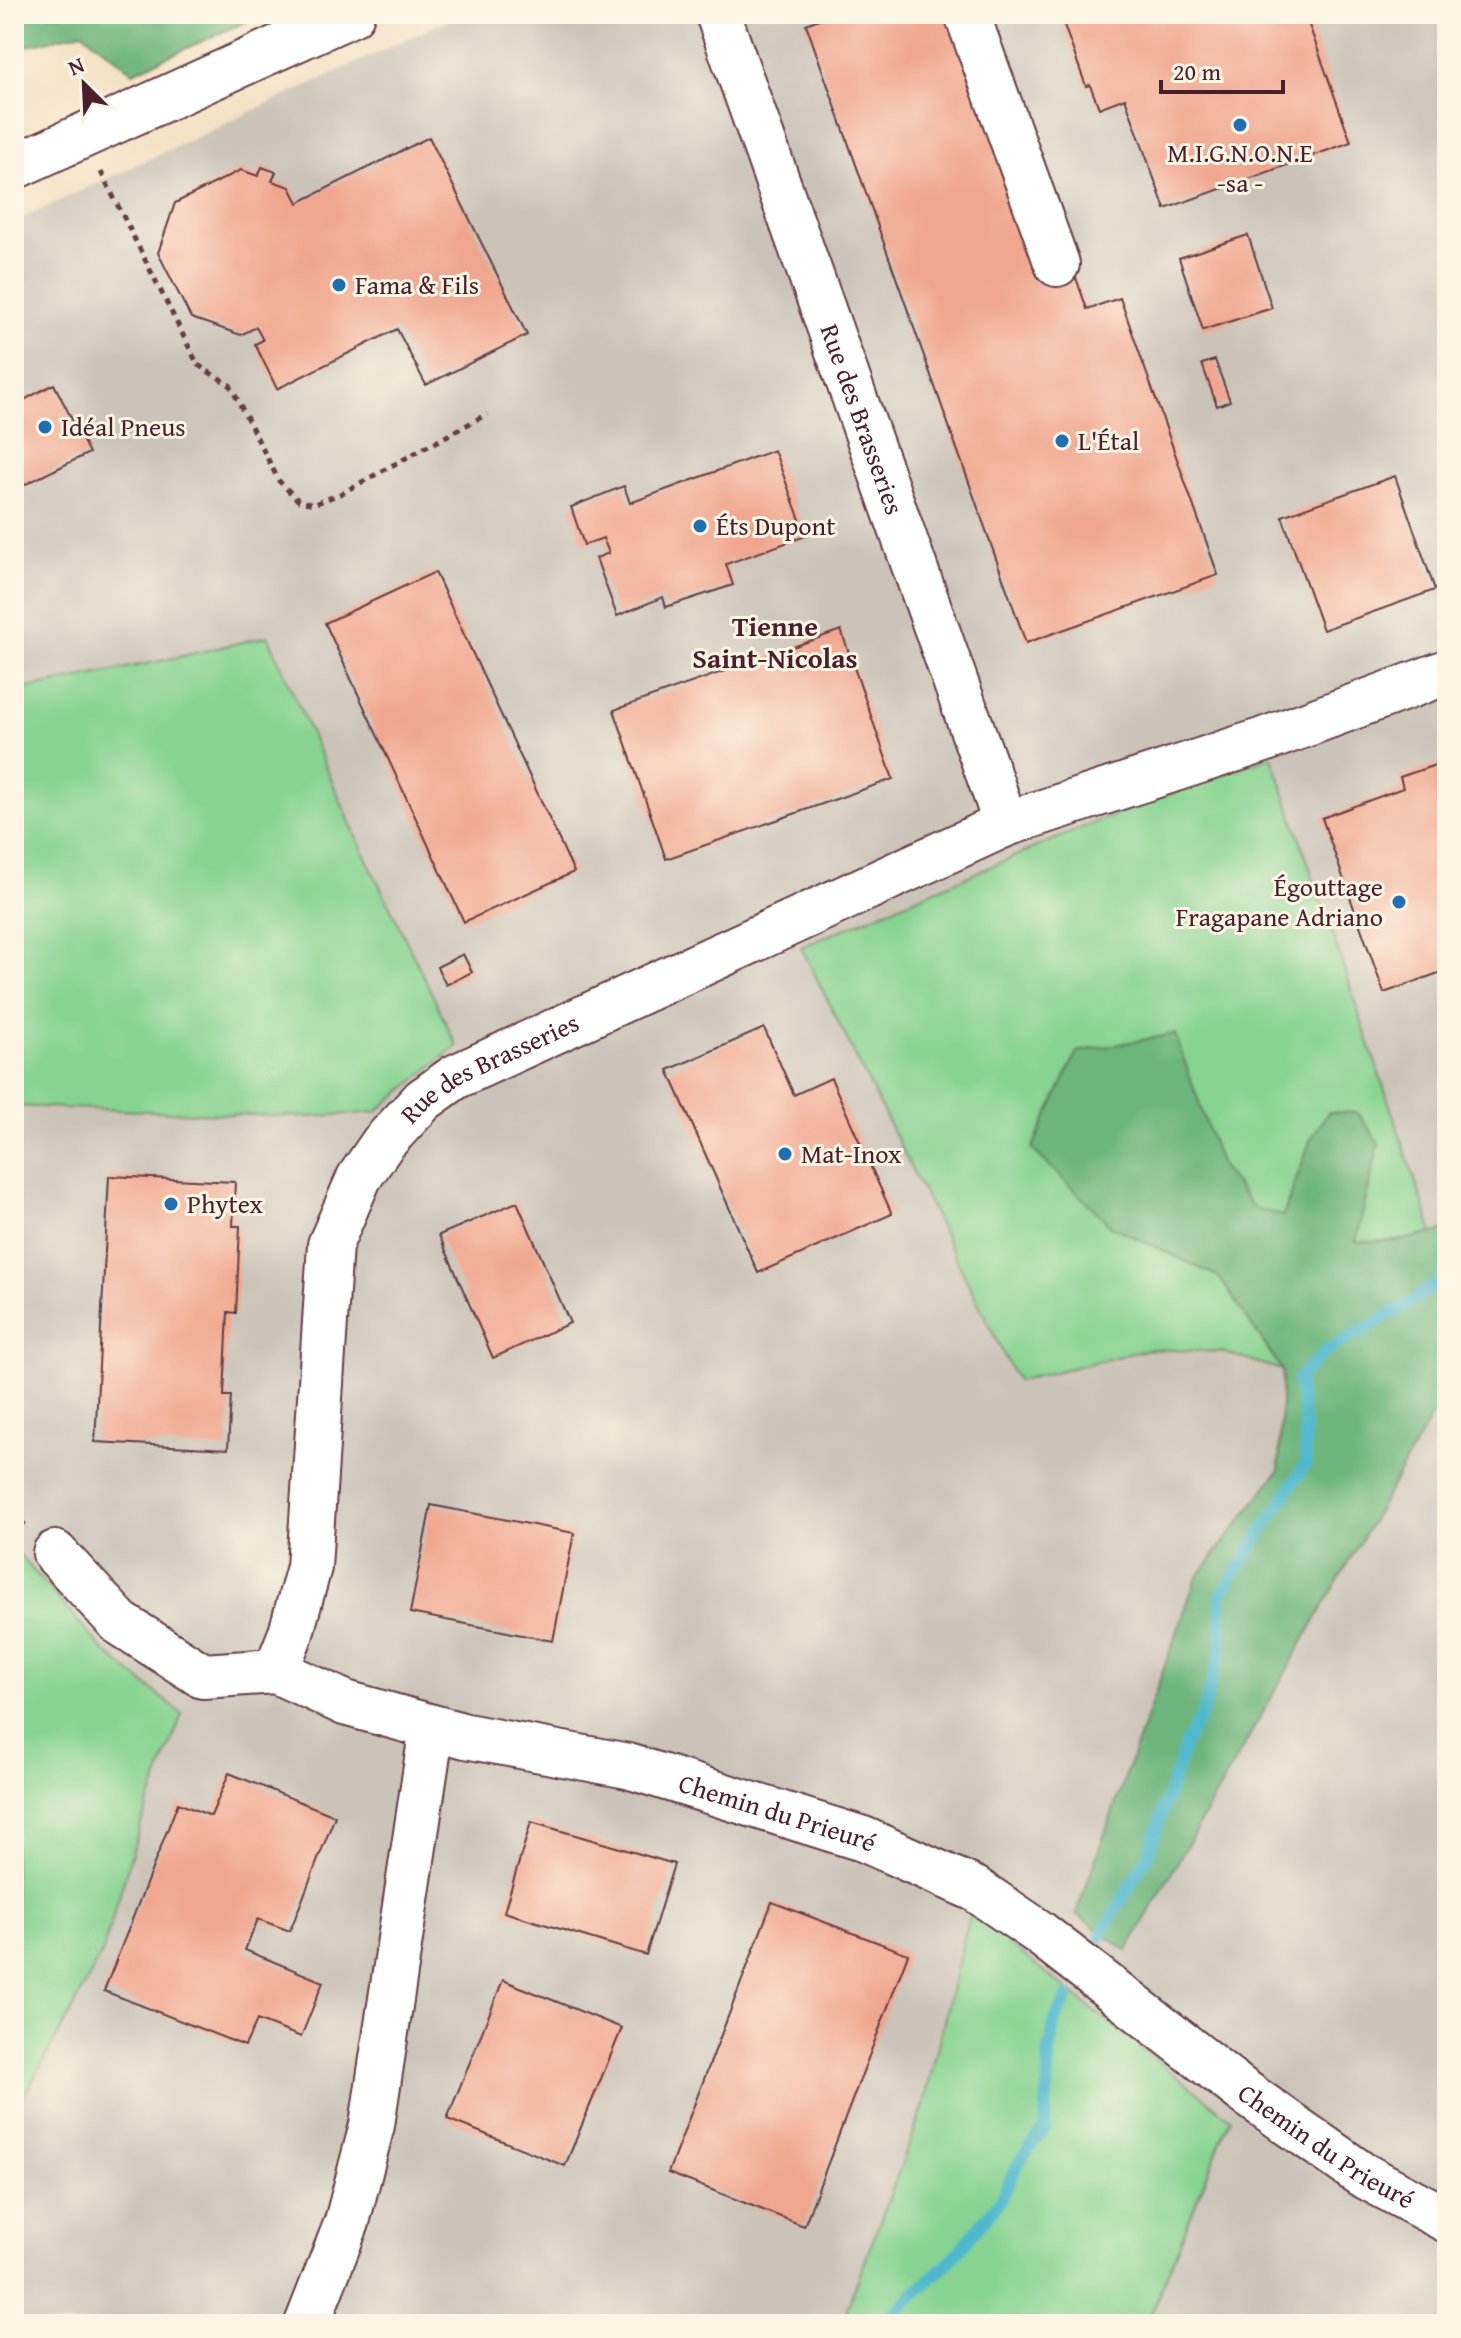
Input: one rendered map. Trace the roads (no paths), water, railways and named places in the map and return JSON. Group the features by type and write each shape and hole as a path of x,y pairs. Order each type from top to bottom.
{"street":[{"path":"14,167 352,14"},
{"name":"Rue des Brasseries","path":"718,14 1006,824"},
{"path":"967,14 1057,264"},
{"name":"Rue des Brasseries","path":"276,1671 291,1633 309,1567 330,1245 359,1178 383,1143 423,1100 455,1077 1006,824 1261,741 1447,672"},
{"name":"Chemin du Prieuré","path":"55,1553 120,1623 203,1676 276,1671 345,1703 432,1727 628,1766 863,1839 975,1889 1037,1931 1243,2091 1361,2174 1447,2220"},
{"path":"307,2324 347,2222 372,2125 432,1727"}],"waterway":[{"path":"1100,1937 1148,1855 1186,1742 1203,1712 1222,1648 1220,1597 1306,1463 1305,1425 1298,1379 1326,1351 1412,1302 1447,1275"},
{"path":"890,2324 891,2316 952,2259 999,2202 1019,2162 1045,2128 1049,2052 1055,2020 1068,1996"}],"place":[{"name":"M.I.G.N.O.N.E -sa -","path":"1240,125"},
{"name":"Fama & Fils","path":"339,285"},
{"name":"Idéal Pneus","path":"45,427"},
{"name":"L'Étal","path":"1062,441"},
{"name":"Éts Dupont","path":"700,526"},
{"name":"Égouttage Fragapane Adriano","path":"1399,902"},
{"name":"Mat-Inox","path":"785,1154"},
{"name":"Phytex","path":"171,1204"}],"district":[{"name":"Tienne Saint-Nicolas","path":"775,642"}]}
